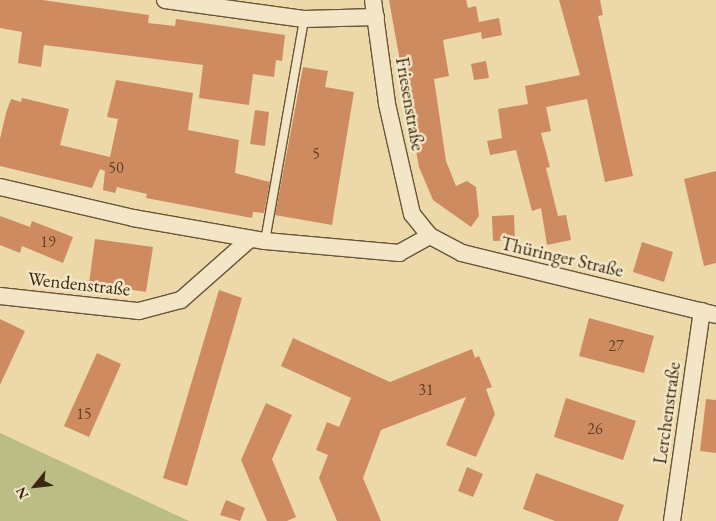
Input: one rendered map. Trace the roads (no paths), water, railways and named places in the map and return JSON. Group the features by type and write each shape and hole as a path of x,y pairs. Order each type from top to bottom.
{"street":[{"path":"165,0 304,18 376,17"},
{"name":"Friesenstraße","path":"372,0 376,17 387,104 412,214"},
{"path":"0,187 133,218 258,240 400,253 430,236"},
{"name":"Thüringer Straße","path":"412,214 430,236 462,253 709,313"},
{"name":"Wendenstraße","path":"0,296 139,311 181,300 258,240"},
{"name":"Lerchenstraße","path":"672,521 709,313"}],"lane":[{"path":"258,240 304,18"}]}
